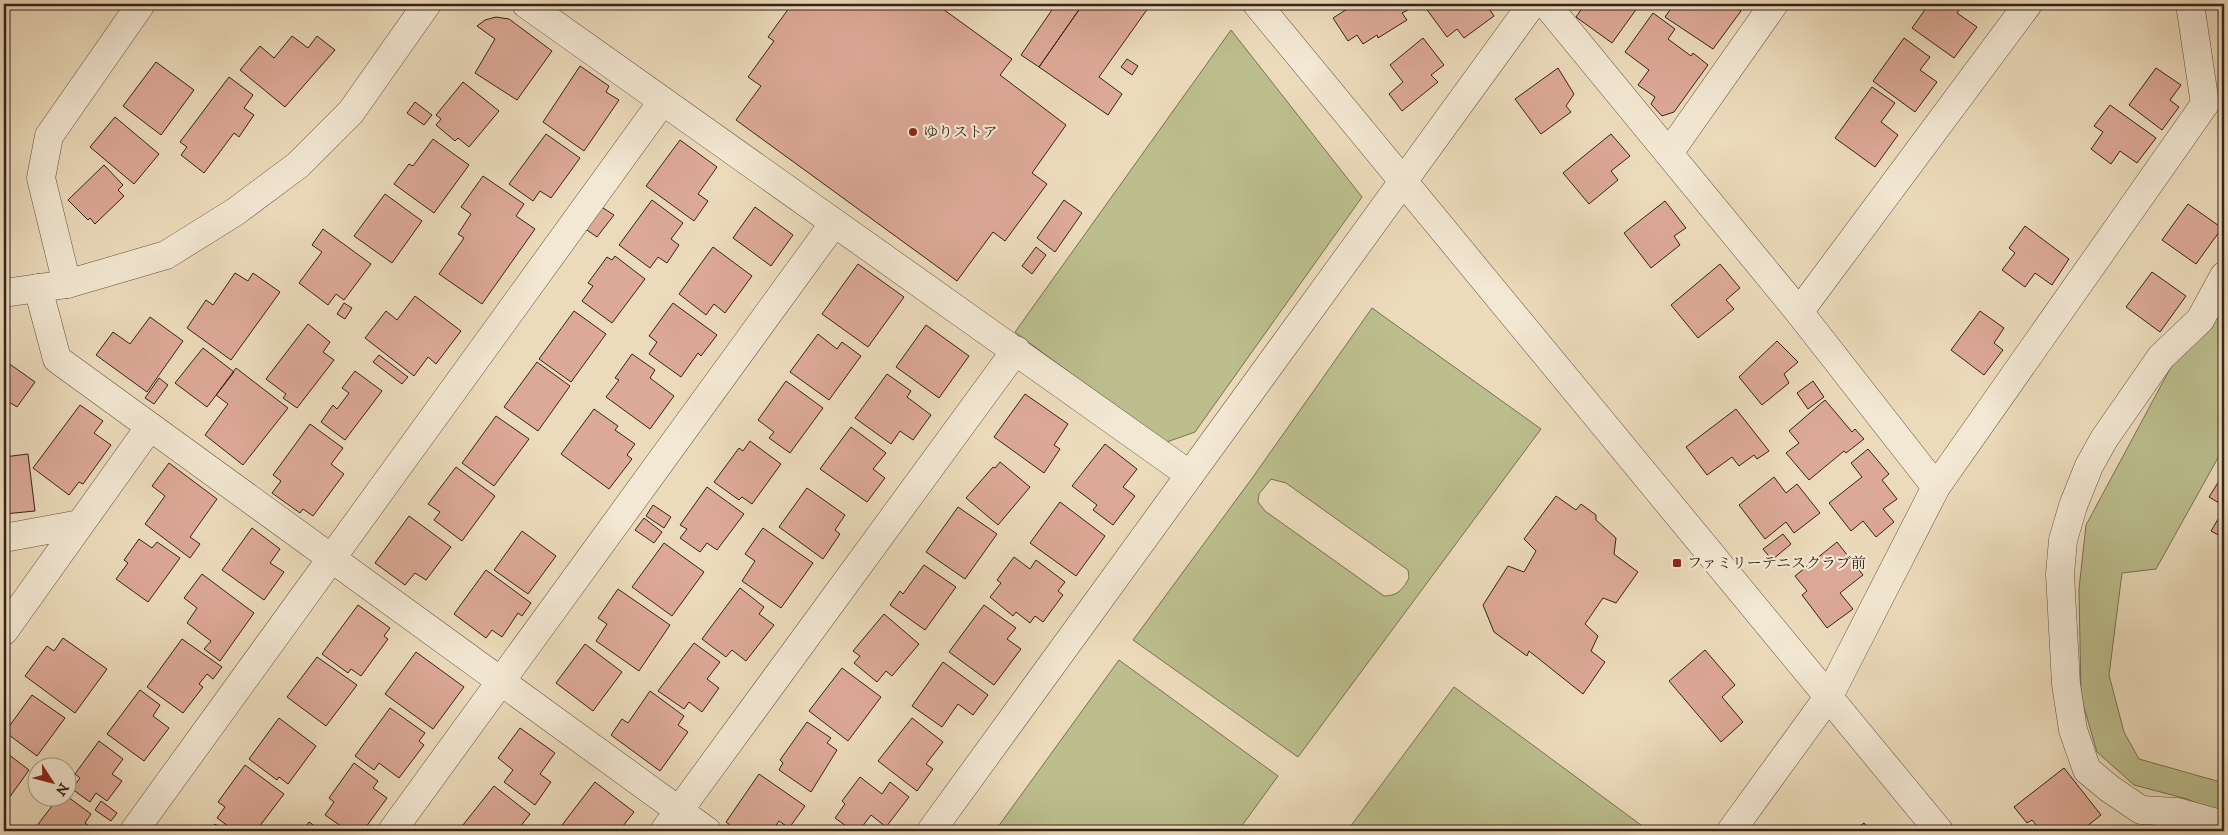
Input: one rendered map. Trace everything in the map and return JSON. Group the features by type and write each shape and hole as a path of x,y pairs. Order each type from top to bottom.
{"street":[{"path":"67,284 41,178 48,136 142,4"},
{"path":"4,293 67,284 166,255 236,212 298,165 351,112 427,4"},
{"path":"526,4 1190,475"},
{"path":"1258,4 1939,831"},
{"path":"931,831 1532,4"},
{"path":"1546,4 1799,312 1936,487"},
{"path":"1669,153 1774,4"},
{"path":"1799,312 2028,4"},
{"path":"1731,831 1828,696 1936,487 2206,104 2190,4"},
{"path":"134,831 662,102"},
{"path":"392,831 834,223"},
{"path":"2224,276 2200,320 2161,357 2104,439 2089,466 2073,506 2063,540 2060,574 2066,684 2072,730 2087,770 2110,789 2141,810 2177,812 2213,822 2224,828"},
{"path":"38,288 57,359 149,428 500,682 671,821 707,831"},
{"path":"671,821 1016,350"},
{"path":"4,631 149,428"},
{"path":"4,538 80,524"}],"green space":[{"path":"1231,30 1362,197 1195,432 1164,443 1015,332"},
{"path":"1372,308 1541,429 1298,757 1133,640 1253,477","holes":["1271,479 1286,483 1408,570 1409,578 1402,589 1393,595 1384,596 1265,511 1258,502 1259,494"]},
{"path":"2224,311 2224,447 2156,569 2122,573 2109,675 2124,732 2139,759 2224,783 2224,815 2187,799 2134,785 2097,752 2081,697 2079,589 2086,525 2171,367"},
{"path":"1119,660 1278,776 1238,831 995,831"},
{"path":"1454,687 1641,825 1637,831 1347,831"}],"building":[{"path":"792,4 936,4 1012,59 1000,75 1066,125 1032,173 1047,184 1005,241 993,232 957,281 736,120 761,86 748,77 774,41 768,37"},
{"path":"1056,4 1083,4 1039,67 1021,55"},
{"path":"1083,4 1151,4 1099,77 1122,94 1108,115 1039,67"},
{"path":"1355,4 1404,4 1408,10 1402,13 1407,20 1378,38 1377,35 1363,44 1357,35 1348,41 1333,18"},
{"path":"1429,4 1498,4 1490,10 1494,16 1464,38 1457,29 1447,37 1425,7"},
{"path":"1585,4 1640,4 1612,43 1576,17"},
{"path":"1674,4 1732,4 1741,11 1713,49 1665,17"},
{"path":"1929,4 1964,4 1957,13 1977,27 1954,58 1912,28"},
{"path":"1653,13 1675,29 1668,39 1691,56 1693,53 1708,65 1674,112 1662,116 1651,104 1655,97 1638,85 1649,70 1625,52"},
{"path":"496,17 509,19 552,51 517,100 475,73 495,39 477,26 485,20"},
{"path":"292,36 308,48 317,36 335,50 285,107 240,70 260,46 274,58"},
{"path":"1423,38 1444,65 1431,75 1438,82 1402,111 1389,94 1403,82 1390,65"},
{"path":"1904,38 1930,57 1920,70 1937,82 1915,112 1873,81"},
{"path":"1127,59 1138,66 1132,75 1121,67"},
{"path":"156,62 194,90 161,135 123,106"},
{"path":"580,66 609,86 606,92 619,100 584,151 543,122"},
{"path":"1558,68 1574,94 1566,106 1571,112 1541,134 1515,99"},
{"path":"2156,68 2181,85 2170,100 2179,107 2162,130 2129,105"},
{"path":"229,77 253,95 244,108 254,115 239,137 234,133 204,173 181,155 187,147 180,142"},
{"path":"463,82 499,111 469,147 458,138 455,141 436,125 441,119 436,115"},
{"path":"1872,87 1895,103 1881,122 1898,135 1875,167 1835,138"},
{"path":"415,102 432,115 424,125 407,113"},
{"path":"2110,105 2156,138 2137,163 2120,151 2111,164 2091,149 2103,132 2094,126"},
{"path":"115,117 159,154 134,184 90,147"},
{"path":"546,134 580,158 551,198 540,191 533,201 509,184"},
{"path":"1611,134 1630,156 1611,171 1618,180 1589,204 1563,173"},
{"path":"433,139 469,165 434,213 394,184 409,164 413,166"},
{"path":"680,140 717,167 698,194 708,201 694,221 646,186"},
{"path":"104,165 123,185 118,190 124,196 95,224 90,218 88,220 68,200"},
{"path":"483,176 524,204 516,216 535,229 482,304 439,274 464,238 458,234 471,214 461,207"},
{"path":"385,194 422,221 392,263 354,236"},
{"path":"652,200 683,223 671,239 679,245 667,263 658,257 650,268 619,245"},
{"path":"1064,200 1082,213 1055,252 1037,238"},
{"path":"1665,201 1686,228 1674,236 1680,245 1651,268 1624,233"},
{"path":"2188,204 2222,228 2196,264 2162,240"},
{"path":"600,206 614,215 597,237 584,228"},
{"path":"755,207 793,235 771,266 733,238"},
{"path":"2025,226 2069,259 2052,285 2035,273 2025,287 2002,270 2015,253 2009,248"},
{"path":"323,229 371,264 344,300 336,294 328,305 299,283 322,252 312,245"},
{"path":"713,247 752,276 725,313 714,304 706,315 679,294"},
{"path":"1036,247 1046,255 1032,274 1022,266"},
{"path":"615,256 645,279 612,323 582,301 593,286 588,283 607,257 612,260"},
{"path":"858,264 904,297 868,347 822,314"},
{"path":"1720,264 1740,288 1726,300 1734,309 1698,338 1671,305"},
{"path":"2152,272 2186,296 2160,332 2126,307"},
{"path":"235,273 248,281 253,273 280,292 231,360 187,328 206,300 213,305"},
{"path":"415,296 461,331 436,364 428,357 414,376 365,338 386,311 397,320"},
{"path":"344,303 352,308 345,319 337,314"},
{"path":"673,303 717,335 701,356 698,353 681,377 649,354 657,342 649,336"},
{"path":"574,311 606,334 571,382 539,359"},
{"path":"1980,311 2004,328 1994,343 2003,350 1984,375 1951,350"},
{"path":"150,317 183,341 147,392 96,355 113,332 130,344"},
{"path":"308,324 330,342 323,352 334,360 297,408 283,398 286,394 266,379"},
{"path":"926,325 969,356 939,398 896,367"},
{"path":"818,334 837,349 842,342 861,356 829,400 790,372"},
{"path":"1777,341 1798,362 1784,374 1789,383 1762,405 1739,377"},
{"path":"203,348 234,372 207,407 175,383"},
{"path":"632,354 655,370 650,378 674,396 650,429 606,397 619,380 615,378"},
{"path":"379,355 408,377 402,384 373,362"},
{"path":"4,360 35,382 17,407 9,402 4,410"},
{"path":"537,362 570,386 538,431 504,407"},
{"path":"236,368 288,408 243,465 205,435 228,404 216,395"},
{"path":"355,371 382,391 345,440 321,422 333,405 337,409 349,393 342,388"},
{"path":"887,374 911,391 907,397 931,415 913,440 900,431 891,444 855,418"},
{"path":"159,378 168,385 154,404 145,398"},
{"path":"786,381 823,408 790,453 769,438 774,432 758,420"},
{"path":"1813,381 1824,397 1808,409 1797,393"},
{"path":"1025,394 1068,424 1054,445 1060,449 1044,473 994,437"},
{"path":"1825,400 1852,432 1855,429 1864,439 1846,453 1844,451 1809,480 1786,453 1799,443 1789,431"},
{"path":"80,405 103,421 94,433 111,445 83,484 79,482 69,495 33,468"},
{"path":"594,409 618,426 615,430 635,444 627,455 632,459 609,489 561,454"},
{"path":"1736,409 1769,451 1757,459 1754,455 1739,466 1732,457 1707,475 1686,447"},
{"path":"496,416 529,439 494,486 462,463"},
{"path":"310,424 343,448 331,464 344,474 313,516 303,509 300,513 272,493 281,481 273,475"},
{"path":"851,427 886,453 873,469 885,478 867,502 820,469"},
{"path":"750,441 781,464 752,504 742,497 739,500 714,482 739,448 743,451"},
{"path":"1105,444 1137,469 1123,487 1135,496 1113,525 1093,510 1097,505 1072,486"},
{"path":"1868,449 1889,474 1882,480 1897,499 1883,509 1894,522 1876,537 1863,521 1851,531 1829,503 1862,477 1851,463"},
{"path":"28,454 35,511 4,514 4,457"},
{"path":"1000,462 1030,487 998,525 966,498 993,467 995,468"},
{"path":"169,463 217,499 190,537 200,544 190,558 145,524 165,496 152,486"},
{"path":"456,467 495,496 462,541 434,520 440,512 428,504"},
{"path":"2224,473 2224,506 2209,497"},
{"path":"1774,477 1786,493 1797,484 1820,513 1794,533 1786,522 1765,539 1739,505"},
{"path":"707,487 744,514 717,550 707,543 700,552 680,538 687,529 680,525"},
{"path":"807,488 845,515 835,530 840,534 823,559 779,527"},
{"path":"1556,496 1576,510 1581,504 1596,515 1596,520 1616,538 1614,554 1638,572 1616,603 1603,598 1585,624 1598,636 1591,651 1605,662 1583,694 1529,651 1527,656 1494,632 1483,605 1508,566 1524,572 1536,551 1524,539"},
{"path":"1060,502 1105,536 1076,576 1030,543"},
{"path":"653,505 671,517 664,528 646,516"},
{"path":"958,507 997,534 965,579 926,552"},
{"path":"2224,509 2224,538 2211,531"},
{"path":"409,516 451,547 426,580 415,573 405,585 375,563"},
{"path":"644,518 662,532 654,543 635,530"},
{"path":"252,528 280,549 270,563 284,572 264,600 222,570"},
{"path":"763,528 813,563 781,608 742,581 755,561 745,554"},
{"path":"522,531 556,556 528,594 494,570"},
{"path":"1783,534 1791,544 1772,560 1763,549"},
{"path":"139,539 152,548 157,542 180,558 148,602 116,579 128,563 124,560"},
{"path":"1837,542 1863,575 1840,593 1853,609 1827,628 1802,595 1807,591 1795,576"},
{"path":"664,543 704,572 672,616 632,587"},
{"path":"1014,557 1030,569 1036,560 1065,582 1058,591 1063,595 1043,622 1035,616 1030,623 1016,612 1013,616 990,597 1001,583 997,580"},
{"path":"924,565 956,587 925,630 890,605 900,591 903,594"},
{"path":"486,570 531,603 522,616 518,613 502,637 492,630 486,638 454,614"},
{"path":"202,574 254,613 220,661 204,649 211,641 187,623 197,608 184,598"},
{"path":"740,588 764,607 759,614 774,625 746,661 732,650 726,657 702,639"},
{"path":"618,589 670,625 639,671 596,641 607,624 598,618"},
{"path":"358,605 390,628 384,636 388,639 361,676 351,669 348,673 322,654"},
{"path":"984,605 1016,628 1007,639 1021,649 994,685 949,652"},
{"path":"884,614 919,644 892,676 886,671 877,682 854,663 860,656 853,651"},
{"path":"63,638 107,669 75,713 25,676 47,646 54,651"},
{"path":"182,639 222,667 213,679 207,674 199,684 203,687 183,713 147,687"},
{"path":"694,643 720,662 707,679 719,688 702,712 689,702 684,709 658,691"},
{"path":"585,644 622,672 593,711 556,683"},
{"path":"1705,650 1735,685 1722,697 1743,722 1721,742 1669,681"},
{"path":"416,652 464,687 433,729 385,694"},
{"path":"317,657 357,685 326,726 287,697"},
{"path":"943,662 988,695 973,715 958,704 942,727 912,706"},
{"path":"842,668 881,697 848,741 809,711"},
{"path":"140,690 160,705 153,716 169,728 144,761 107,734"},
{"path":"650,691 684,716 678,725 688,732 660,771 611,735 622,719 628,723"},
{"path":"32,695 65,718 37,756 5,732"},
{"path":"390,708 425,733 419,741 424,745 399,778 379,763 374,770 355,756"},
{"path":"279,718 316,746 288,784 279,777 277,780 249,759"},
{"path":"912,718 943,742 926,764 933,769 917,791 878,761"},
{"path":"807,722 831,738 827,743 837,750 811,792 779,770 783,763 780,760"},
{"path":"520,728 555,753 540,774 551,782 535,805 504,782 513,770 498,758"},
{"path":"99,741 123,759 112,774 122,781 107,801 96,793 90,802 78,793 78,781 80,778 78,776 78,770"},
{"path":"4,751 28,769 28,771 9,798 4,794"},
{"path":"354,763 378,781 373,788 387,798 363,831 348,831 325,815 334,802 329,798"},
{"path":"245,765 284,794 256,831 235,831 217,818 225,807 218,802"},
{"path":"2064,768 2101,815 2081,831 2041,831 2032,820 2027,823 2014,807"},
{"path":"759,774 805,806 789,828 779,821 772,831 738,831 726,822"},
{"path":"860,777 882,794 890,782 909,797 886,827 871,815 859,831 853,831 835,818 845,804 842,801"},
{"path":"595,782 634,812 619,831 570,831 562,825"},
{"path":"494,786 530,814 517,831 513,829 511,831 459,830"},
{"path":"101,801 117,813 111,821 95,810"},
{"path":"78,804 91,814 85,823 96,831 33,831 50,808 78,808"},
{"path":"309,822 322,831 302,831"},
{"path":"1864,823 1870,831 1853,831"},
{"path":"215,824 225,831 200,831 205,825 211,829"}],"place":[{"name":"ゆりストア","path":"913,132"},
{"name":"ファミリーテニスクラブ前","path":"1677,563"}]}
